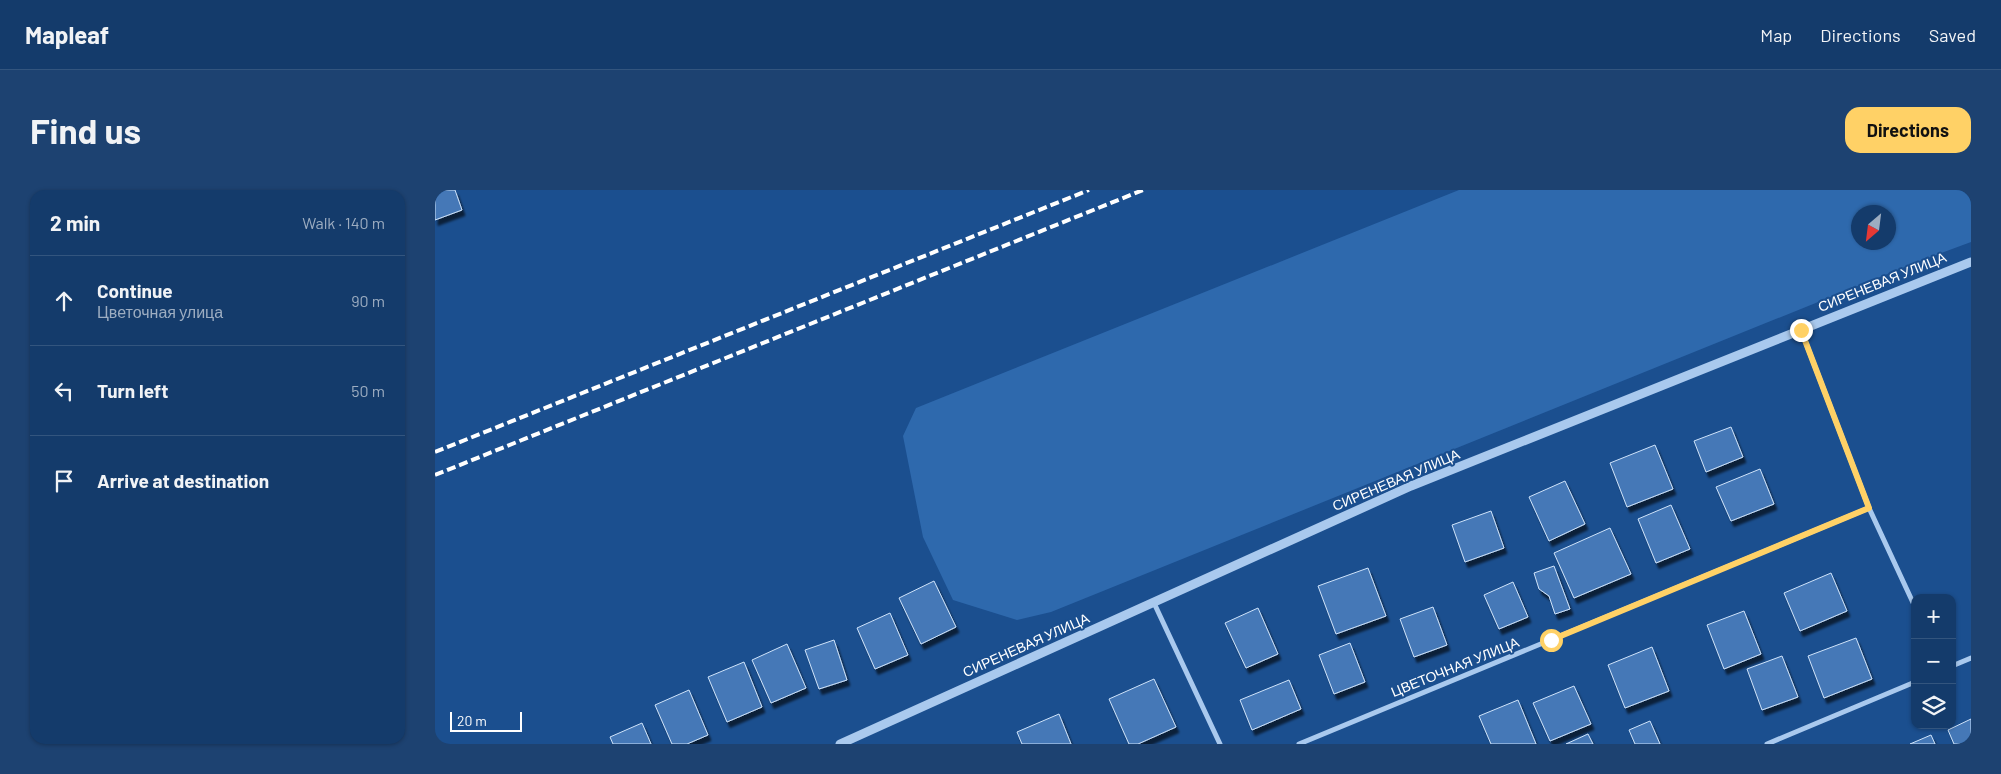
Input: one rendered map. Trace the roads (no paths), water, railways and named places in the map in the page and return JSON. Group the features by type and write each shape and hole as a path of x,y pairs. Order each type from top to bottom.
{"street":[{"name":"СИРЕНЕВАЯ УЛИЦА","path":"840,744 1411,486 1971,262"},
{"path":"1801,330 1869,508 1911,598"},
{"name":"ЦВЕТОЧНАЯ УЛИЦА","path":"1299,744 1869,508"},
{"path":"1154,603 1220,744"},
{"path":"1956,664 1971,658"},
{"path":"1767,744 1911,684"}],"railway":[{"path":"435,452 1089,190"},
{"path":"435,475 1143,190"}]}
